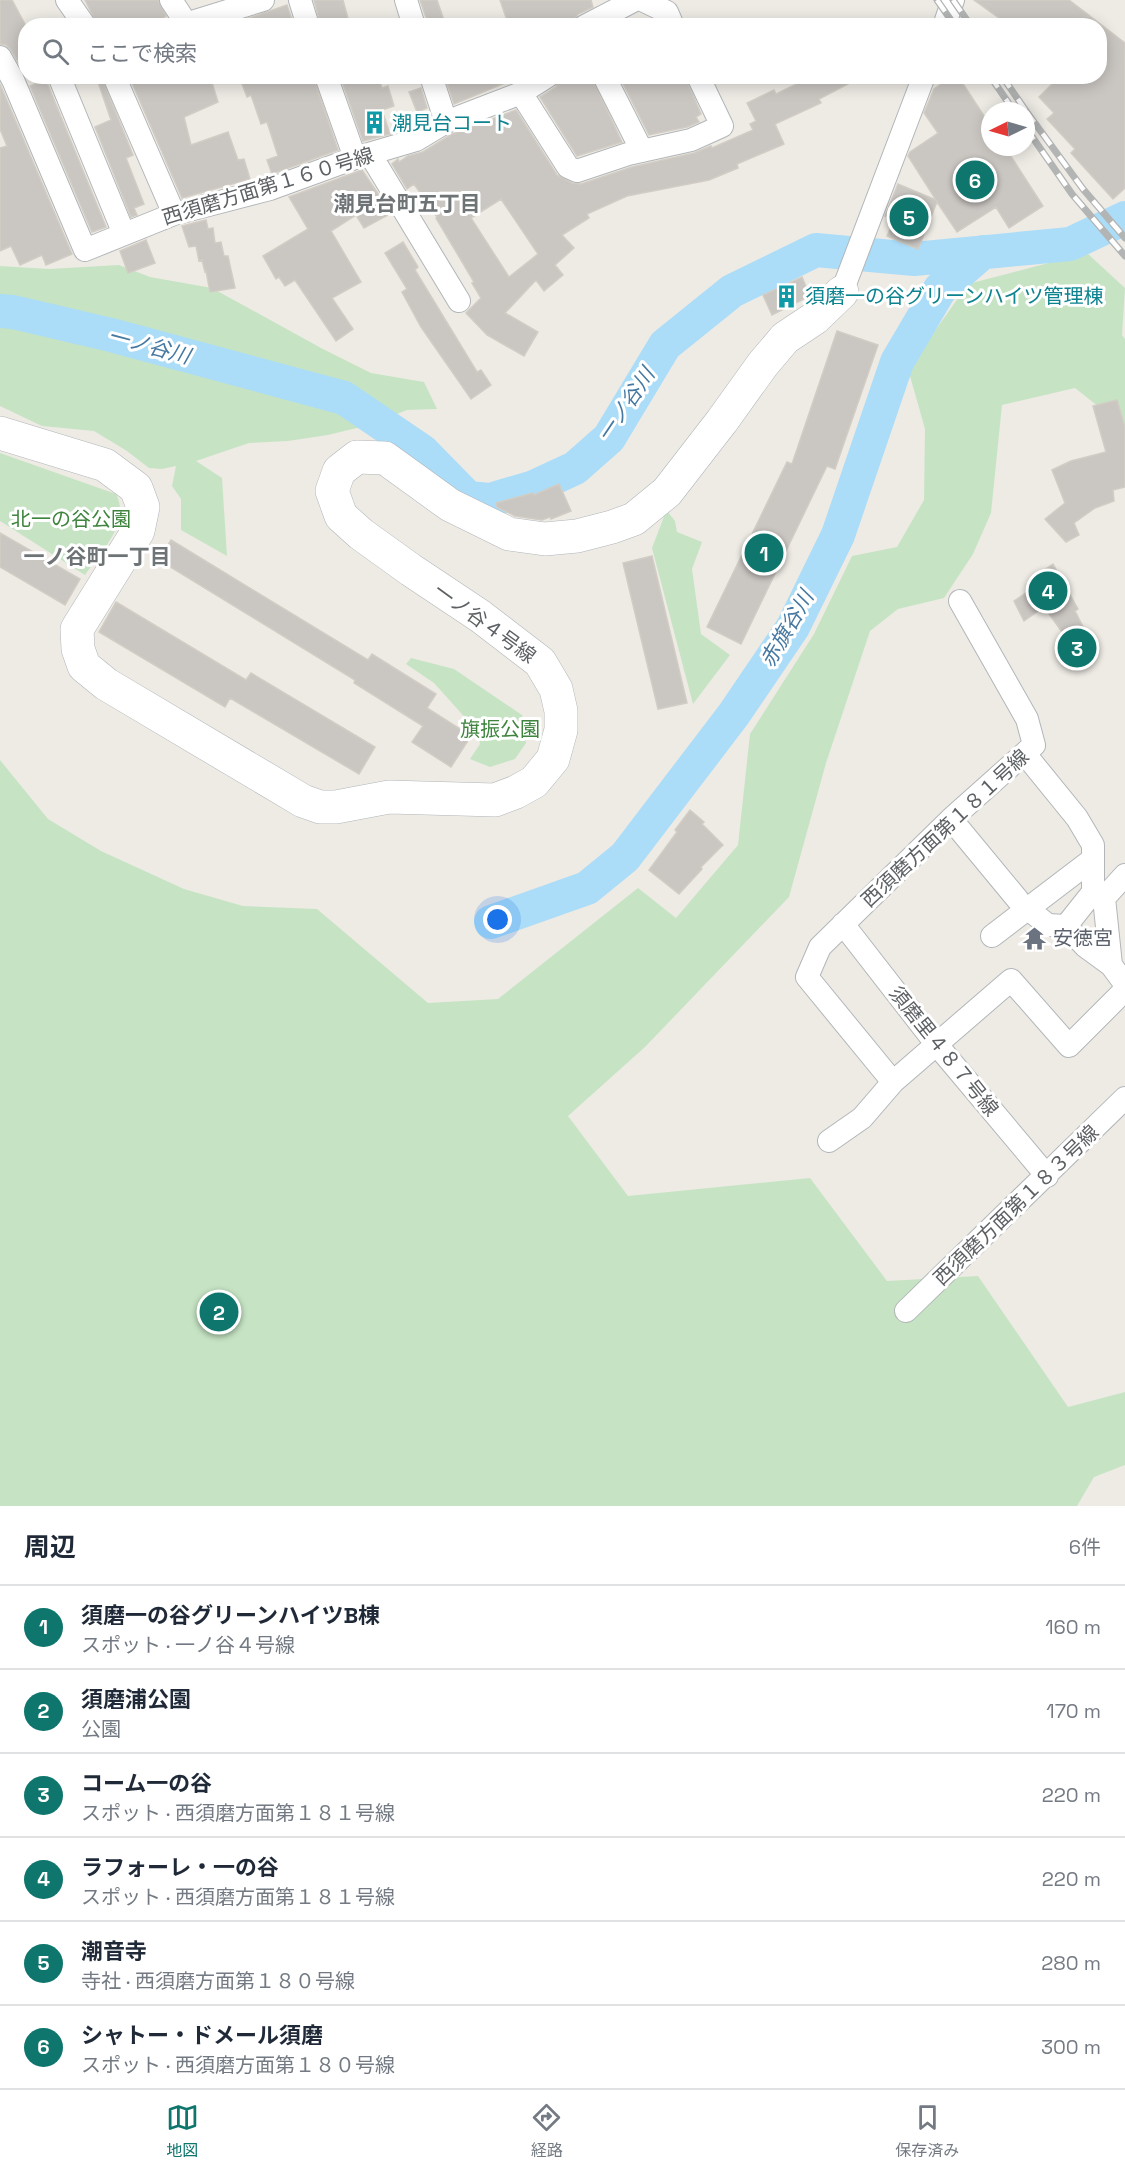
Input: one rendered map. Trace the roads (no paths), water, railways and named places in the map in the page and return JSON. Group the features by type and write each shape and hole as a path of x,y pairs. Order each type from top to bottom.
{"street":[{"path":"67,0 79,18"},
{"path":"171,0 179,18"},
{"path":"202,18 263,0"},
{"path":"300,0 306,18"},
{"path":"406,0 412,18"},
{"path":"947,18 953,0"},
{"path":"610,13 646,1 667,12 670,18"},
{"path":"0,57 13,80"},
{"name":"西須磨方面第１６０号線","path":"13,80 85,250 174,214 270,189 416,140 446,122 521,93 535,84"},
{"path":"62,84 124,234"},
{"path":"117,84 174,214"},
{"path":"330,84 363,156 459,301"},
{"path":"434,84 446,122"},
{"path":"608,84 642,151"},
{"path":"521,93 568,167 577,171 607,160 691,140 722,126 702,84"},
{"path":"842,292 921,84"},
{"name":"一ノ谷４号線","path":"0,433 105,465 136,488 143,507 138,531 77,629 78,649 84,666 106,684 303,801 320,807 336,807 389,797 495,800 534,782 553,759 561,730 561,711 556,689 540,662 522,647 361,534 341,516 332,491 339,471 357,457 385,458 450,505 509,534 545,539 577,536 612,527 634,519 667,492 785,338 815,318 842,292"},
{"name":"西須磨方面第１８１号線","path":"894,1082 807,977 820,947 951,819 1034,745 1027,719 960,601"},
{"path":"1025,754 1077,818 1094,845 1099,895 1111,965"},
{"path":"951,819 1023,904 1048,925 1066,926 1085,946 1111,965 1125,984"},
{"path":"992,936 1023,904 1094,859"},
{"path":"1066,926 1099,895 1125,875"},
{"name":"須磨里４８７号線","path":"843,924 937,1045 1047,1176"},
{"path":"829,1141 862,1118 894,1082 1011,980 1069,1046 1125,990"},
{"name":"西須磨方面第１８３号線","path":"906,1311 1125,1098"}],"waterway":[{"name":"一ノ谷川","path":"0,311 111,335 344,398 422,451 468,498 490,500 534,487 575,468 609,438 665,345 732,291 816,250 914,259 1070,244 1125,218"},
{"name":"赤旗谷川","path":"491,922 587,888 625,857 734,714 793,627 838,535 897,362 940,289 983,252"}],"railway":[{"path":"937,0 949,18"},
{"path":"953,0 965,18"},
{"path":"995,84 1008,102"},
{"path":"1007,84 1020,102"},
{"path":"1035,123 1083,189 1125,238"},
{"path":"1035,141 1072,194 1125,256"}],"place":[{"name":"潮見台コート","path":"374,123"},
{"name":"シャトー・ドメール須磨","path":"975,180"},
{"name":"潮音寺","path":"909,217"},
{"name":"須磨一の谷グリーンハイツ管理棟","path":"787,296"},
{"name":"須磨一の谷グリーンハイツB棟","path":"764,553"},
{"name":"ラフォーレ・一の谷","path":"1048,591"},
{"name":"コーム一の谷","path":"1077,648"},
{"name":"安徳宮","path":"1035,938"},
{"name":"須磨浦公園","path":"219,1312"}],"district":[{"name":"潮見台町五丁目","path":"407,204"},
{"name":"一ノ谷町一丁目","path":"97,557"}],"park label":[{"name":"北一の谷公園","path":"71,519"},
{"name":"旗振公園","path":"500,729"}]}
